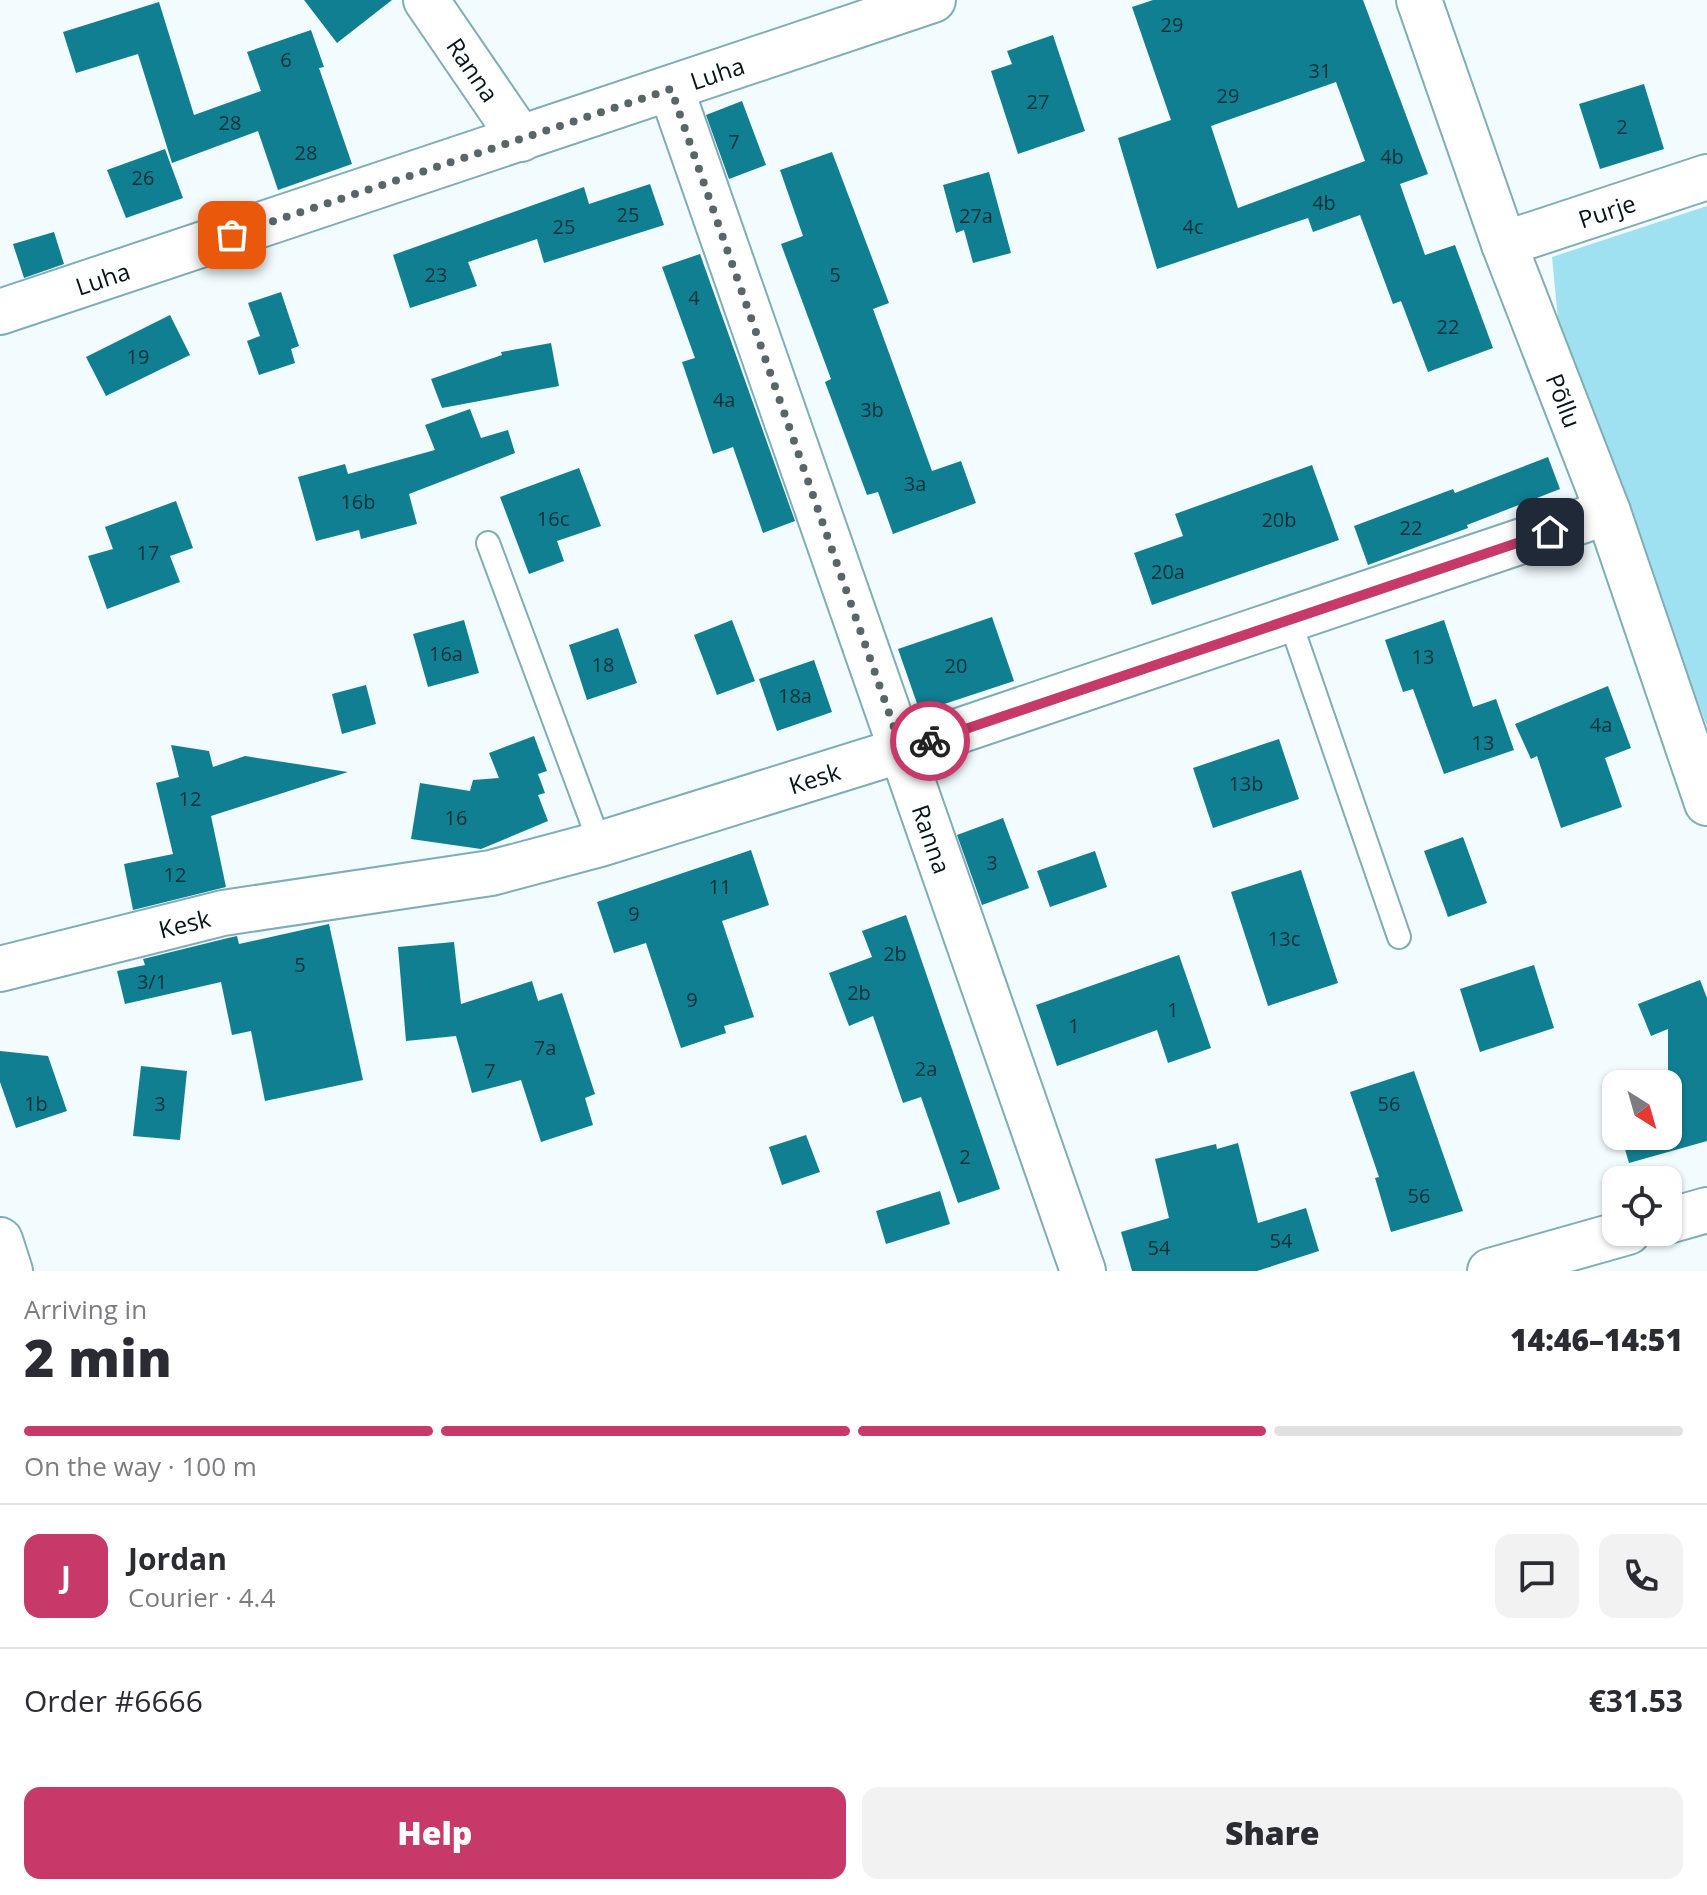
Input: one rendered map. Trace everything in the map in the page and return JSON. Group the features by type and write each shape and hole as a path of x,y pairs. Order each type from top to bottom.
{"street":[{"name":"Ranna","path":"426,0 521,139"},
{"name":"Luha","path":"0,312 933,0"},
{"name":"Põllu","path":"1419,0 1504,244 1608,512 1703,782"},
{"name":"Ranna","path":"671,89 1083,1271"},
{"name":"Purje","path":"1504,244 1707,177"},
{"name":"Kesk","path":"0,969 223,913 491,873 600,844 902,750 1608,512"},
{"path":"1682,1217 1707,1210"},
{"path":"1490,1271 1602,1239"},
{"path":"0,1240 10,1271"}],"lane":[{"path":"488,543 600,844"},
{"path":"1289,618 1399,937"}],"shaded area":[{"path":"1707,206 1707,726 1560,340 1552,257"}],"building":[{"path":"304,0 392,0 337,43"},
{"path":"1153,0 1363,0 1428,174 1400,184 1425,255 1455,245 1493,348 1428,372 1401,301 1393,304 1360,215 1313,232 1308,218 1157,269 1118,138 1171,120 1132,7","holes":["1336,82 1365,161 1238,208 1211,126"]},
{"path":"159,2 194,115 261,91 247,52 311,30 324,67 319,68 352,164 278,190 258,131 172,163 138,54 76,73 63,32"},
{"path":"1053,35 1085,131 1018,154 991,71 1012,64 1007,51"},
{"path":"1644,84 1664,149 1600,169 1579,104"},
{"path":"742,101 766,165 729,179 706,115"},
{"path":"165,149 183,198 126,218 107,170"},
{"path":"832,152 889,303 873,309 932,471 961,461 976,503 893,534 878,492 867,495 825,382 831,379 781,244 803,236 780,170"},
{"path":"989,172 1011,253 973,263 964,230 956,233 943,185"},
{"path":"650,184 664,225 544,263 537,239 468,262 477,286 410,308 393,255 584,187 589,204"},
{"path":"54,232 64,264 24,278 13,244"},
{"path":"700,254 795,521 763,533 733,447 713,454 682,362 695,358 662,267"},
{"path":"281,292 299,346 291,349 295,363 259,375 247,341 260,336 248,303"},
{"path":"170,315 190,355 106,396 86,357"},
{"path":"551,343 559,386 442,408 431,379 502,355 501,352"},
{"path":"470,409 481,438 508,430 515,453 409,494 417,524 361,539 359,530 316,541 298,477 345,464 348,474 435,450 425,425"},
{"path":"1548,457 1560,489 1467,525 1468,528 1368,565 1354,526 1453,489 1455,493"},
{"path":"1312,465 1339,540 1152,605 1134,553 1183,536 1175,514"},
{"path":"579,468 601,526 557,541 564,561 529,574 500,497"},
{"path":"176,501 193,548 170,556 180,582 107,609 88,556 113,549 105,527"},
{"path":"992,617 1014,681 920,712 898,649"},
{"path":"464,620 479,673 428,687 413,634"},
{"path":"732,620 755,681 717,695 694,635"},
{"path":"1444,620 1473,707 1496,699 1514,750 1444,774 1413,689 1403,692 1385,640"},
{"path":"618,628 637,683 587,700 569,645"},
{"path":"814,660 832,712 777,731 759,679"},
{"path":"366,685 376,724 342,734 332,694"},
{"path":"1608,686 1631,748 1605,758 1622,807 1561,828 1537,756 1531,759 1515,724"},
{"path":"534,736 547,771 538,774 545,793 538,795 548,821 481,849 411,839 420,783 470,791 473,780 499,778 489,753"},
{"path":"1279,739 1299,799 1213,828 1193,768"},
{"path":"171,745 209,751 213,767 245,756 348,772 211,816 226,887 133,910 124,864 173,854 156,783 179,777"},
{"path":"1003,818 1029,888 982,905 957,835"},
{"path":"1463,837 1487,903 1448,917 1424,851"},
{"path":"751,850 769,905 722,921 754,1017 724,1026 726,1033 681,1048 646,943 614,953 597,902"},
{"path":"1095,851 1107,887 1050,907 1037,871"},
{"path":"1301,870 1338,983 1268,1006 1231,892"},
{"path":"906,915 1000,1189 958,1203 921,1097 903,1103 873,1016 849,1026 829,973 872,957 862,931"},
{"path":"329,924 363,1080 265,1101 251,1031 232,1035 221,982 125,1004 117,971 145,965 143,959 237,936 239,944"},
{"path":"454,942 461,1004 532,981 538,1001 562,993 595,1094 585,1098 593,1125 541,1142 521,1080 472,1093 456,1036 406,1041 398,947"},
{"path":"1179,955 1211,1048 1168,1063 1157,1030 1057,1066 1036,1005"},
{"path":"1534,965 1554,1028 1480,1052 1460,989"},
{"path":"1700,980 1707,998 1707,1141 1682,1148 1682,1070 1668,1070 1668,1029 1651,1036 1638,1004"},
{"path":"0,1051 48,1056 67,1111 16,1128 0,1082"},
{"path":"141,1066 187,1071 180,1140 133,1136"},
{"path":"1414,1071 1463,1211 1391,1232 1375,1178 1379,1177 1350,1092"},
{"path":"806,1135 820,1172 782,1185 769,1147"},
{"path":"1238,1143 1258,1223 1306,1208 1319,1251 1257,1271 1132,1271 1121,1232 1169,1218 1155,1159 1216,1144 1217,1149"},
{"path":"1625,1150 1675,1150 1629,1163"},
{"path":"940,1191 950,1224 886,1244 876,1211"}],"way so far":[{"path":"232,235 671,89 902,750 930,741"}],"route":[{"path":"930,741 1550,532"}]}
